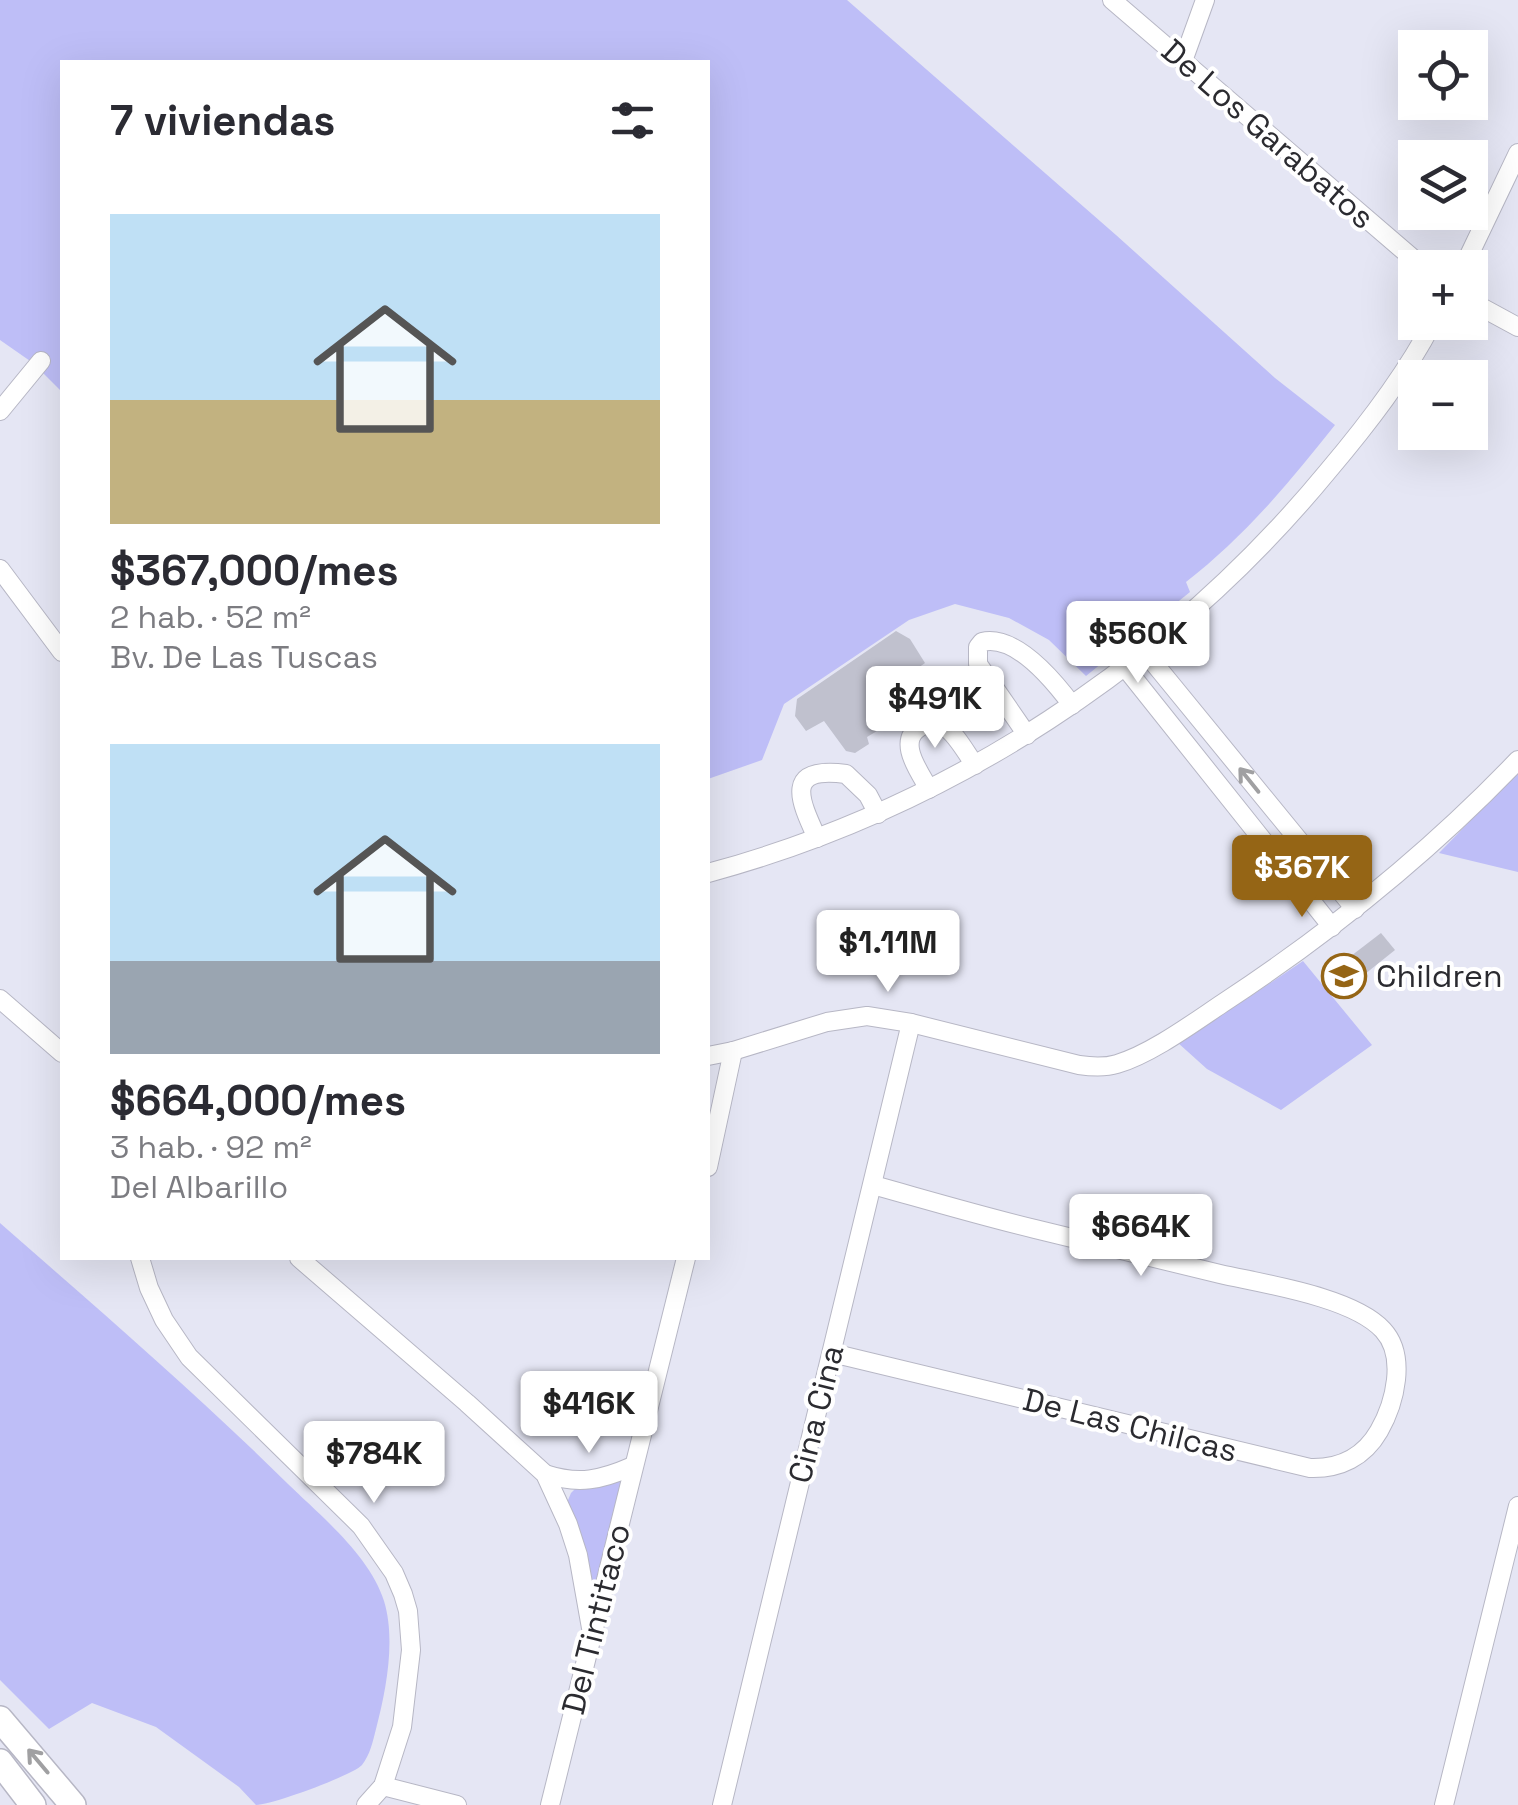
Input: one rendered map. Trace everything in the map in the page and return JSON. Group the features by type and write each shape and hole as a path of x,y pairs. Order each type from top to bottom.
{"main road":[{"path":"0,1719 73,1805"},
{"path":"0,1762 33,1805"}],"street":[{"name":"De Los Garabatos","path":"1112,0 1403,250"},
{"path":"1184,61 1205,0"},
{"path":"1471,250 1518,153"},
{"path":"1488,311 1518,327"},
{"path":"710,872 761,858 878,814 975,765 1072,705 1224,584 1292,515 1352,443 1424,340"},
{"path":"0,410 41,361"},
{"path":"0,568 60,649"},
{"path":"1027,734 978,664 982,642 1000,642 1028,658 1072,705"},
{"path":"1144,651 1356,909"},
{"path":"1124,666 1332,927"},
{"path":"929,788 910,756 911,736 918,729 935,723 944,726 975,765"},
{"path":"710,1056 827,1022 867,1016 912,1023 1068,1063 1113,1065 1143,1052 1232,997 1356,909 1430,847 1518,760"},
{"path":"818,838 801,804 800,794 810,775 846,774 868,794 878,814"},
{"path":"0,999 60,1051"},
{"name":"Cina Cina","path":"722,1805 912,1023"},
{"path":"710,1157 733,1051"},
{"name":"De Las Chilcas","path":"832,1352 1310,1468 1328,1468 1361,1454 1385,1421 1394,1395 1393,1346 1387,1333 1374,1321 1327,1300 1030,1228 874,1185"},
{"path":"141,1260 148,1288 188,1357 361,1526 394,1573 408,1611 411,1650 402,1727 375,1795"},
{"path":"301,1260 545,1474 578,1555 592,1638"},
{"name":"Del Tintitaco","path":"550,1805 685,1260"},
{"path":"545,1474 573,1482 633,1466"},
{"path":"560,1504 573,1482"},
{"path":"1444,1805 1518,1506"},
{"path":"351,1805 375,1795 457,1805"}],"shaded area":[{"path":"0,0 847,0 1275,378 1335,425 1265,508 1186,582 1190,592 1086,676 1049,640 1009,618 955,604 909,620 784,704 762,760 710,778 710,60 60,60 60,390 33,363 0,340"},
{"path":"1518,772 1518,872 1439,853"},
{"name":"Children","path":"1351,956 1365,974 1336,996 1323,979"},
{"path":"1303,961 1372,1045 1281,1110 1207,1069 1177,1042"},
{"path":"0,1223 218,1417 329,1523 368,1568 388,1616 389,1649 372,1743 365,1761 356,1770 294,1795 256,1805 239,1787 156,1727 92,1703 49,1729 0,1680"},
{"path":"618,1480 622,1483 593,1599 566,1505 577,1487"}],"building":[{"path":"896,631 910,639 925,663 915,670 930,692 881,724 882,728 867,737 869,744 855,753 846,751 824,721 806,731 795,716 797,699"},
{"path":"1381,933 1395,950 1365,974 1351,956"}],"place":[{"name":"Children","path":"1344,976"}]}
